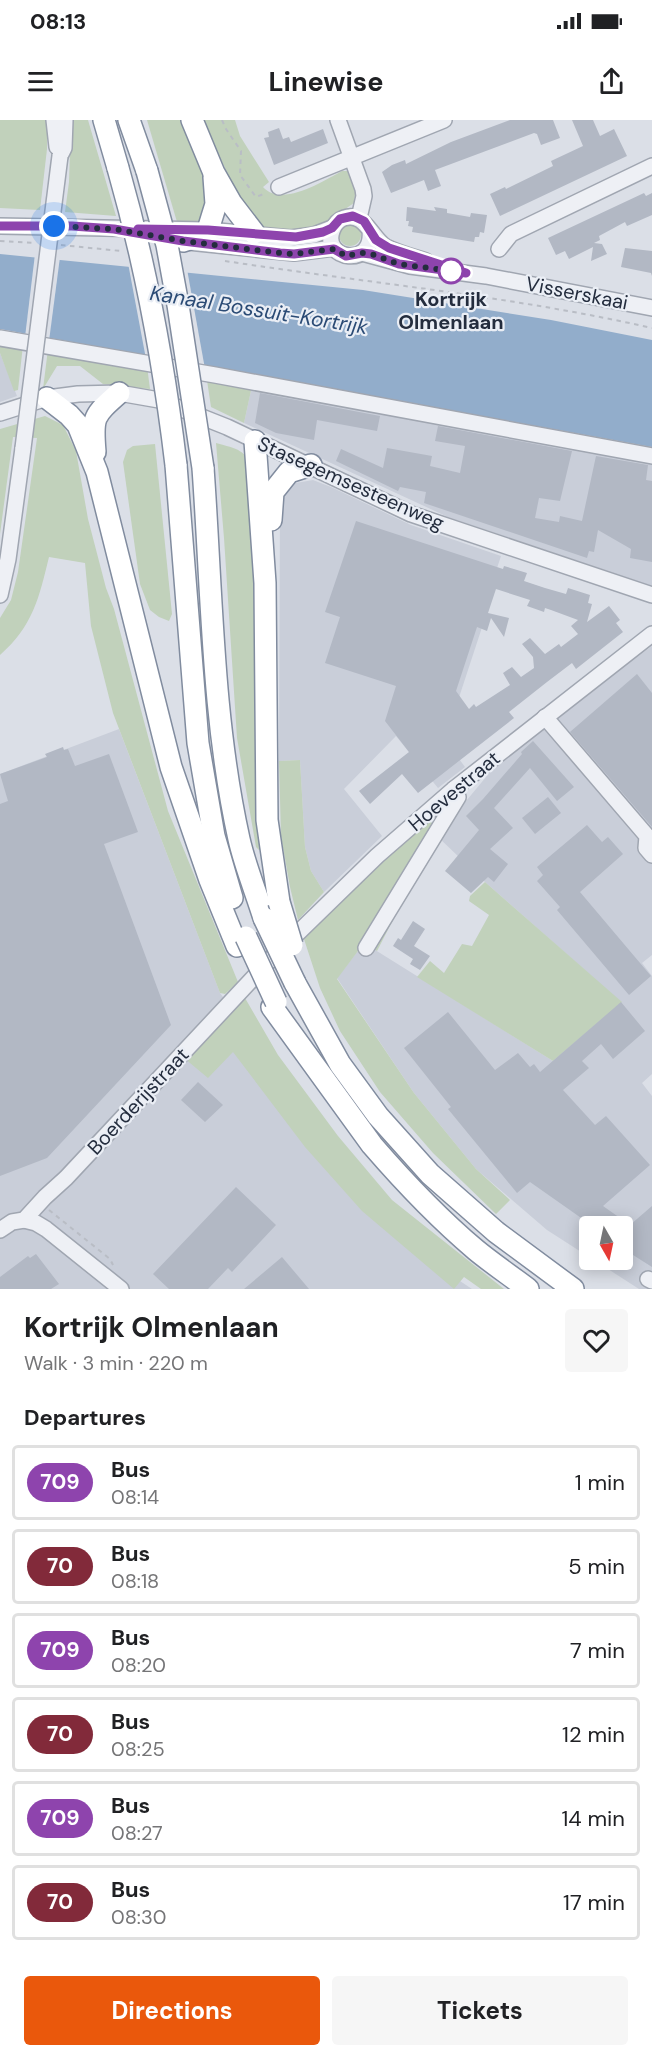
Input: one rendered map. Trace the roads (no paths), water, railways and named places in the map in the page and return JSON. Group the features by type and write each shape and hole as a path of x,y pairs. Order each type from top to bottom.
{"highway":[{"path":"104,120 152,304 167,388 176,465 198,743 214,836 254,983 274,1005 372,1145 405,1182 477,1250 528,1289"},
{"path":"129,120 147,171 166,245 178,305 203,468 218,701 239,841 264,918 297,981"},
{"path":"192,120 214,173 254,233"},
{"path":"183,241 204,235 208,230 216,204 214,173"},
{"path":"97,472 94,421 100,411 119,393"},
{"path":"47,398 78,424 97,472 171,767 210,880 242,941"},
{"path":"255,441 266,583 267,820 279,902 297,981 305,1003 340,1064 372,1107 430,1174 496,1232 573,1289"},
{"path":"266,583 273,492 289,472 311,465"}],"street":[{"path":"54,120 60,156"},
{"path":"0,595 8,559 60,156 64,148 65,120"},
{"path":"338,120 364,196 359,218"},
{"path":"279,187 444,120"},
{"path":"499,249 511,234 652,166"},
{"path":"0,215 72,226"},
{"path":"0,226 208,230 296,237 314,235 332,228 340,219 353,216 359,218 370,231 369,243 362,253 346,256 334,249 294,254 183,241 114,229"},
{"path":"332,228 331,240 334,249"},
{"name":"Visserskaai","path":"370,231 376,240 389,248 466,273"},
{"name":"Visserskaai","path":"362,253 410,266 466,273 652,308"},
{"path":"0,338 652,456"},
{"name":"Stasegemsesteenweg","path":"0,413 47,398 78,394 119,393 159,400 213,420 411,514 652,595"},
{"name":"Hoevestraat","path":"269,961 377,856 454,789 652,634"},
{"path":"545,717 647,836 646,848 652,855"},
{"path":"366,948 427,846 453,808 458,797 454,789"},
{"name":"Boerderijstraat","path":"0,1230 12,1222 24,1220 66,1178 269,961"},
{"path":"24,1220 46,1229 122,1289"}],"water":[{"name":"Kanaal Bossuit-Kortrijk","path":"0,254 363,290 551,320 652,340 652,447 0,329"}],"place":[{"name":"Kortrijk Olmenlaan","path":"451,271"}]}
